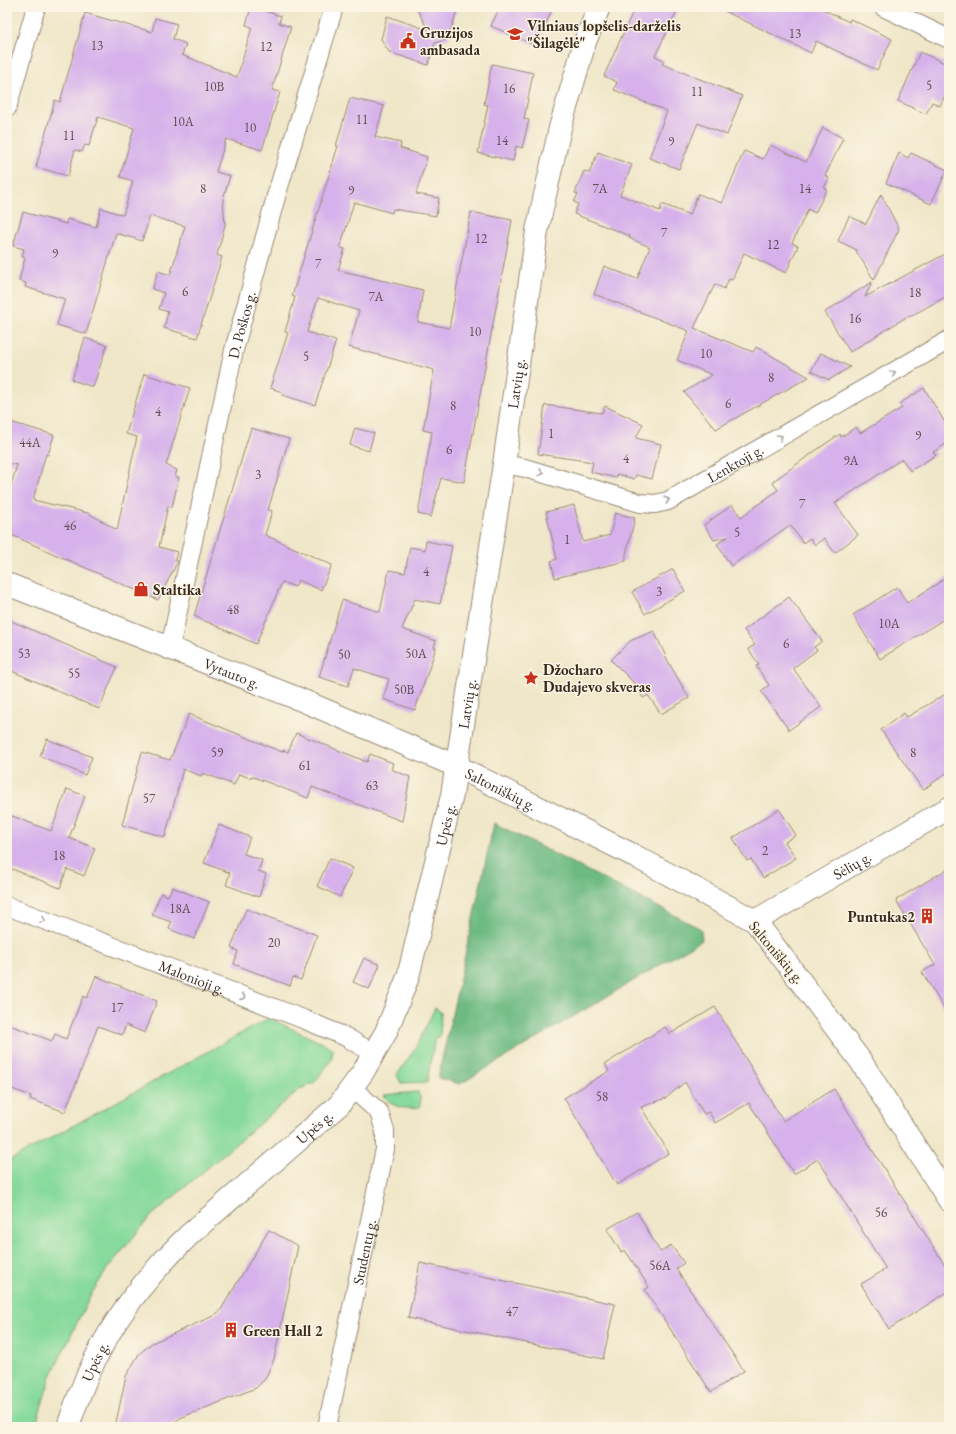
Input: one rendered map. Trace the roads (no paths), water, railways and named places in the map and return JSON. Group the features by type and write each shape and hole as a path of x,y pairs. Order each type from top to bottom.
{"street":[{"path":"7,108 36,7"},
{"name":"D. Poškos g.","path":"170,648 234,350 277,193 334,7"},
{"name":"Latvių g.","path":"456,766 504,464 537,231 560,128 585,42 599,7"},
{"path":"883,7 949,39"},
{"name":"Lenktoji g.","path":"504,464 640,503 655,504 668,501 949,340"},
{"name":"Vytauto g.","path":"7,584 299,699 456,766"},
{"name":"Saltoniškių g.","path":"456,766 633,855 755,921 860,1060 949,1200"},
{"name":"Upės g.","path":"68,1427 76,1400 98,1349 131,1298 190,1234 339,1105 374,1054 394,1014 408,977 452,795 456,766"},
{"name":"Sėlių g.","path":"755,921 949,808"},
{"name":"Malonioji g.","path":"7,906 303,1019 346,1037 374,1054"},
{"name":"Studentų g.","path":"327,1427 385,1149 385,1131 379,1112 352,1088"}],"place":[{"name":"Vilniaus lopšelis-darželis \"Šilagėlė\"","path":"515,34"},
{"name":"Gruzijos ambasada","path":"408,41"},
{"name":"Staltika","path":"141,589"},
{"name":"Džocharo Dudajevo skveras","path":"531,678"},
{"name":"Puntukas2","path":"927,916"},
{"name":"Green Hall 2","path":"231,1330"}]}
